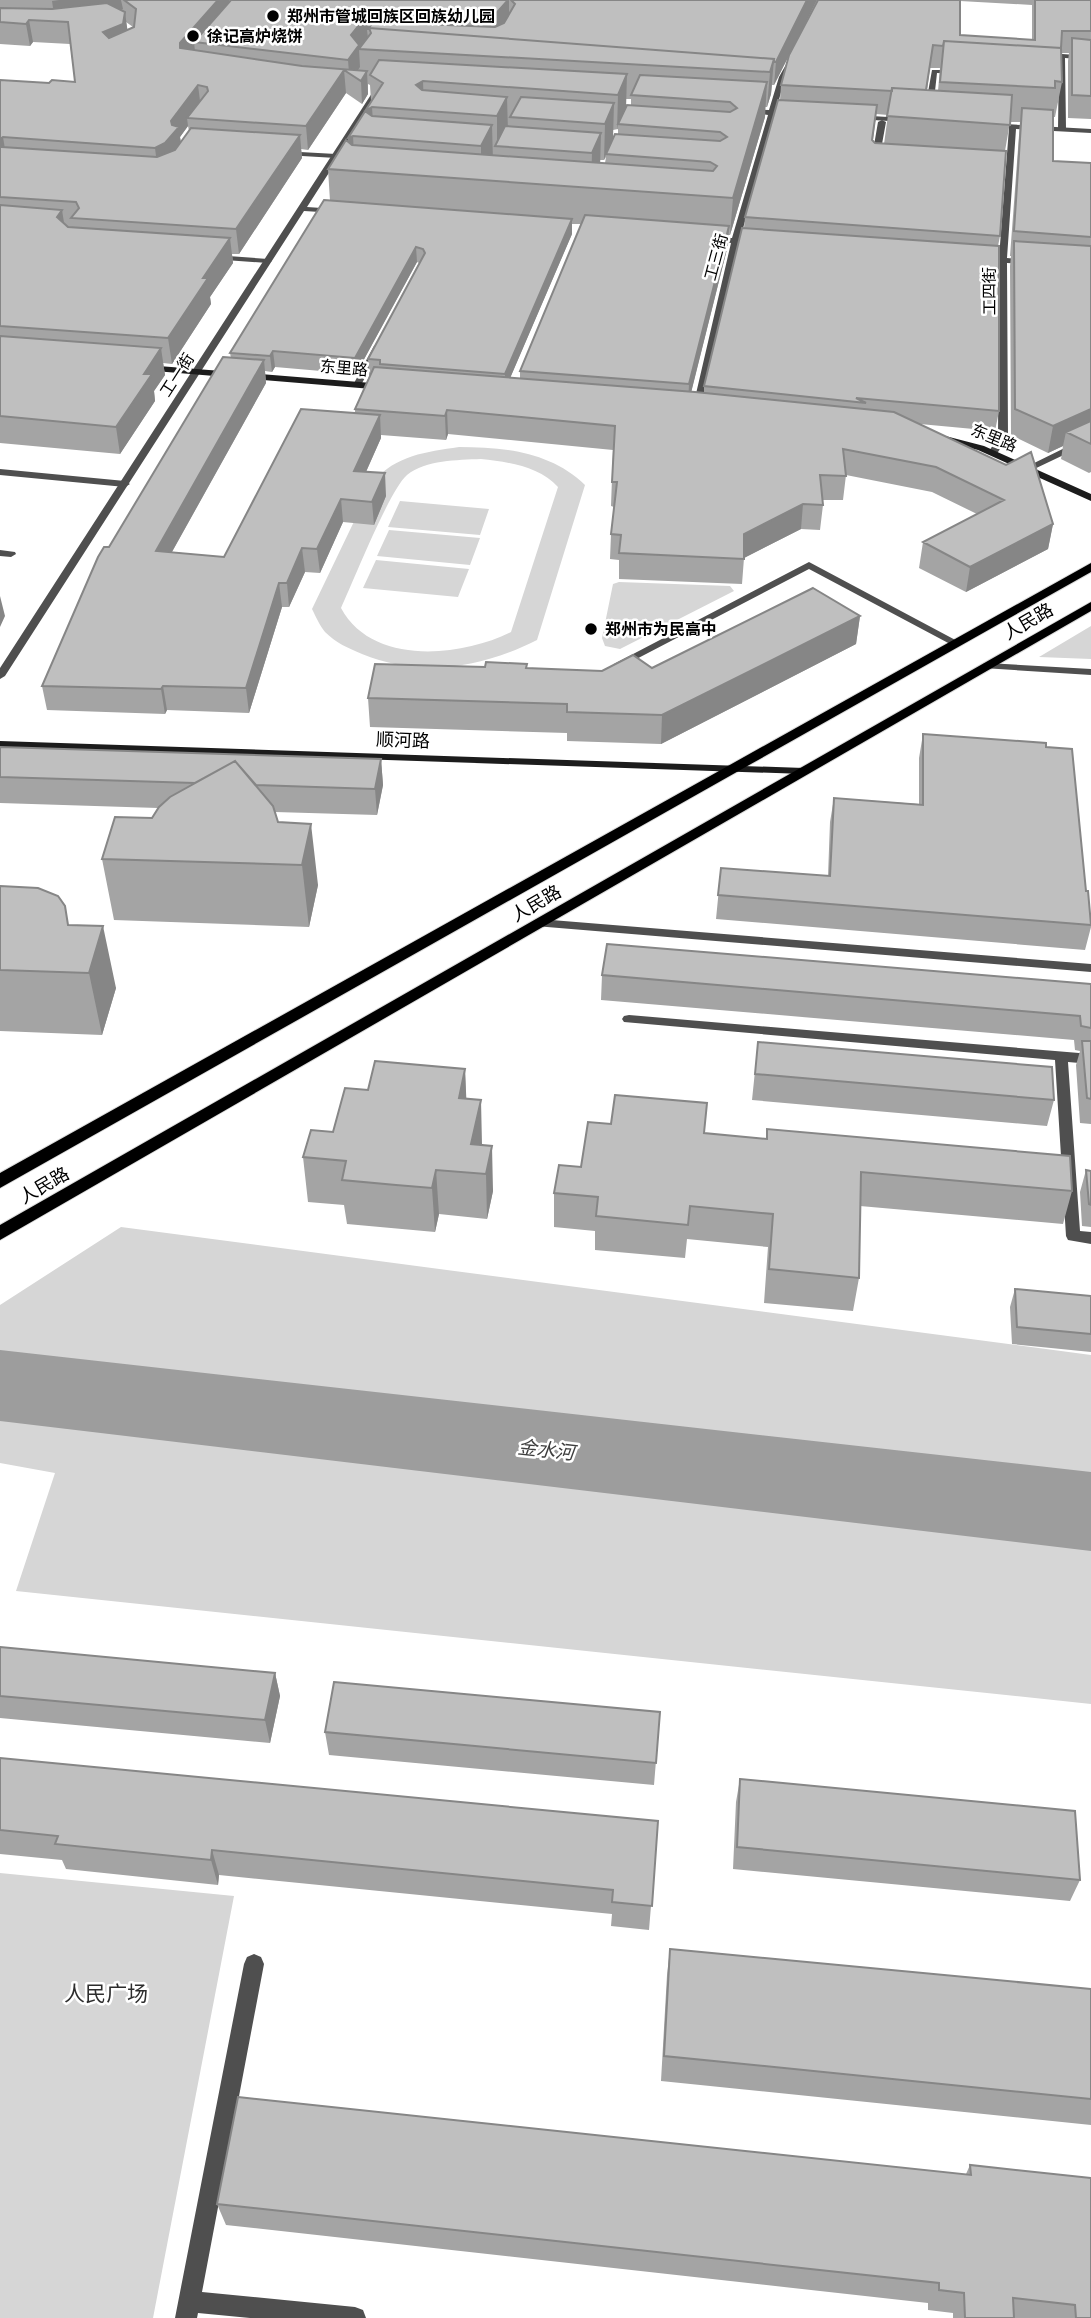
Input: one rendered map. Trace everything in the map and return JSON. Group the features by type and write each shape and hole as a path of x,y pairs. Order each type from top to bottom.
{"main road":[{"name":"人民路","path":"0,1181 1091,567"},
{"name":"人民路","path":"0,1233 1091,606"}],"street":[{"name":"工三街","path":"694,411 735,241 772,112 799,45"},
{"path":"1062,129 1062,56 1091,58"},
{"path":"928,121 934,71 972,73"},
{"path":"1049,78 1062,78"},
{"path":"366,89 392,90"},
{"path":"765,89 779,90"},
{"name":"工一街","path":"0,676 378,90"},
{"path":"731,110 798,114"},
{"path":"850,117 915,121"},
{"path":"882,122 876,157 889,158"},
{"path":"976,124 1091,131"},
{"name":"工四街","path":"993,453 1003,438 1003,261 1013,126"},
{"path":"270,152 336,156"},
{"path":"997,165 1010,166"},
{"path":"302,209 344,212"},
{"path":"696,238 762,243"},
{"path":"203,257 268,261"},
{"path":"976,259 1041,264"},
{"path":"357,385 382,337"},
{"name":"东里路","path":"128,366 399,388"},
{"path":"681,410 708,413"},
{"name":"东里路","path":"925,434 950,438 993,453 1091,498"},
{"path":"1027,469 1091,438"},
{"path":"0,472 125,484"},
{"path":"611,668 809,565 956,643"},
{"path":"986,666 1091,673"},
{"name":"顺河路","path":"0,744 804,771"},
{"path":"539,923 1091,968"},
{"path":"629,1019 1091,1059"},
{"path":"1061,1056 1073,1236 1091,1238"},
{"path":"254,1964 188,2309 355,2318"}],"green space":[{"path":"459,447 510,450 542,458 572,474 585,485 537,640 516,650 473,663 428,668 384,661 362,654 333,639 325,632 312,609 373,482 402,460 423,453","holes":["481,459 532,470 542,474 558,487 511,632 491,641 443,651 395,648 374,640 355,627 341,608 391,498 407,475 423,466"]},
{"path":"400,501 489,509 480,535 388,527"},
{"path":"389,530 480,538 470,565 377,556"},
{"path":"376,560 469,569 458,597 363,588"},
{"path":"619,582 730,586 734,591 620,649 605,646 602,638 613,584"},
{"path":"1091,626 1091,659 1039,657"},
{"path":"121,1227 1091,1355 1091,1704 16,1591 55,1473 0,1463 0,1305"},
{"name":"人民广场","path":"0,1873 234,1896 153,2318 0,2318"}],"water":[{"name":"金水河","path":"0,1350 1091,1472 1091,1551 0,1421"}],"building":[{"path":"124,0 218,0 180,43 180,48 302,66 367,71 361,81 344,70 306,126 187,118 208,91 207,87 198,85 171,121 172,125 179,127 165,143 155,148 3,137 0,139 0,80 75,82 68,22 0,22 0,8 52,9 107,3 125,12 123,24 103,32 109,38 134,27 136,9"},
{"path":"231,0 508,0 492,18 368,14 351,35 359,45 348,60 194,42"},
{"path":"511,0 807,0 776,62 774,59 369,28 373,22 495,27 504,23 515,4"},
{"path":"818,0 960,0 960,35 1035,40 1035,0 1091,0 1091,31 1062,31 1061,48 944,41 943,46 933,45 926,90 892,88 892,91 781,85 789,55"},
{"path":"369,28 774,59 770,72 359,49 371,33"},
{"path":"1072,38 1091,40 1091,96 1072,95"},
{"path":"944,41 1061,48 1062,82 1055,81 1055,88 940,82"},
{"path":"379,60 627,74 618,95 423,81 416,85 422,90 507,97 497,116 372,107 365,111 383,83 370,75"},
{"path":"640,75 767,82 733,198 328,169 346,140 352,145 713,171 717,166 710,162 606,154 615,134 720,141 727,137 720,132 618,124 627,105 730,112 737,108 730,102 631,95"},
{"path":"892,88 1012,95 1010,125 887,116"},
{"path":"521,97 614,103 605,124 510,117"},
{"path":"778,100 877,105 872,140 875,143 1006,151 1000,236 745,217"},
{"path":"1022,108 1053,110 1053,161 1091,163 1091,237 1014,231"},
{"path":"365,111 372,116 492,125 481,146 353,136 348,138"},
{"path":"505,126 601,133 592,153 495,146"},
{"path":"191,128 300,135 236,229 71,218 79,208 76,202 0,197 0,145 157,157 175,150"},
{"path":"324,200 572,219 505,374 380,364 380,360 368,359 425,253 423,249 416,247 355,358 273,351 270,356 230,353"},
{"path":"0,205 62,210 57,217 68,227 230,238 203,278 208,278 168,338 0,326"},
{"path":"585,215 729,226 689,384 520,371"},
{"path":"742,228 999,246 999,411 856,398 866,403 704,386"},
{"path":"1014,241 1091,246 1091,409 1053,426 1015,409"},
{"path":"0,336 161,348 144,374 152,374 116,427 0,416"},
{"path":"223,357 264,360 156,551 224,557 301,409 380,415 354,471 385,473 372,502 341,499 317,549 302,548 287,583 279,583 246,688 42,686 98,557 104,547 109,547"},
{"path":"374,367 695,392 894,412 1006,465 1031,452 1053,524 970,567 923,542 1004,500 936,467 843,449 846,476 820,475 823,505 803,504 744,534 744,559 619,553 621,535 611,534 617,482 612,482 615,426 447,410 445,416 355,409"},
{"path":"1091,421 1091,444 1066,432"},
{"path":"813,588 860,616 662,715 567,712 567,704 368,698 375,664 485,667 486,662 527,664 526,668 602,671 633,655 652,668"},
{"path":"923,734 1046,743 1046,747 1072,749 1091,925 718,895 721,868 830,876 834,798 923,805"},
{"path":"0,747 381,759 375,789 256,785 235,761 195,783 0,777"},
{"path":"235,761 273,806 278,822 311,824 302,865 102,859 115,817 152,818 170,797"},
{"path":"0,886 38,888 58,896 65,906 68,925 103,926 89,973 0,970"},
{"path":"607,944 1091,984 1091,1028 1081,1026 1080,1016 602,975"},
{"path":"1082,1041 1091,1041 1091,1099 1087,1098"},
{"path":"758,1042 1052,1067 1054,1100 755,1074"},
{"path":"375,1061 465,1069 459,1098 481,1100 471,1144 492,1146 486,1174 436,1170 432,1188 342,1180 346,1161 303,1157 311,1130 333,1132 345,1088 368,1090"},
{"path":"615,1095 707,1103 704,1133 767,1139 767,1129 1070,1156 1072,1191 861,1172 859,1278 769,1269 773,1214 690,1206 688,1225 596,1216 598,1197 554,1193 559,1165 581,1167 588,1122 611,1124"},
{"path":"1086,1170 1091,1171 1091,1205 1089,1204"},
{"path":"1015,1289 1091,1296 1091,1334 1017,1327"},
{"path":"0,1647 275,1673 265,1720 0,1696"},
{"path":"334,1682 660,1712 656,1763 325,1732"},
{"path":"0,1758 658,1821 652,1906 612,1902 613,1890 212,1850 211,1860 55,1844 58,1836 0,1830"},
{"path":"740,1779 1075,1811 1080,1880 737,1847"},
{"path":"670,1949 1091,1989 1091,2099 664,2056"},
{"path":"238,2097 971,2175 970,2165 1091,2178 1091,2318 1076,2318 1075,2305 1013,2298 1014,2318 965,2318 964,2293 939,2290 939,2283 217,2204"}],"place":[{"name":"郑州市管城回族区回族幼儿园","path":"273,16"},
{"name":"徐记高炉烧饼","path":"193,36"},
{"name":"郑州市为民高中","path":"591,629"}]}
